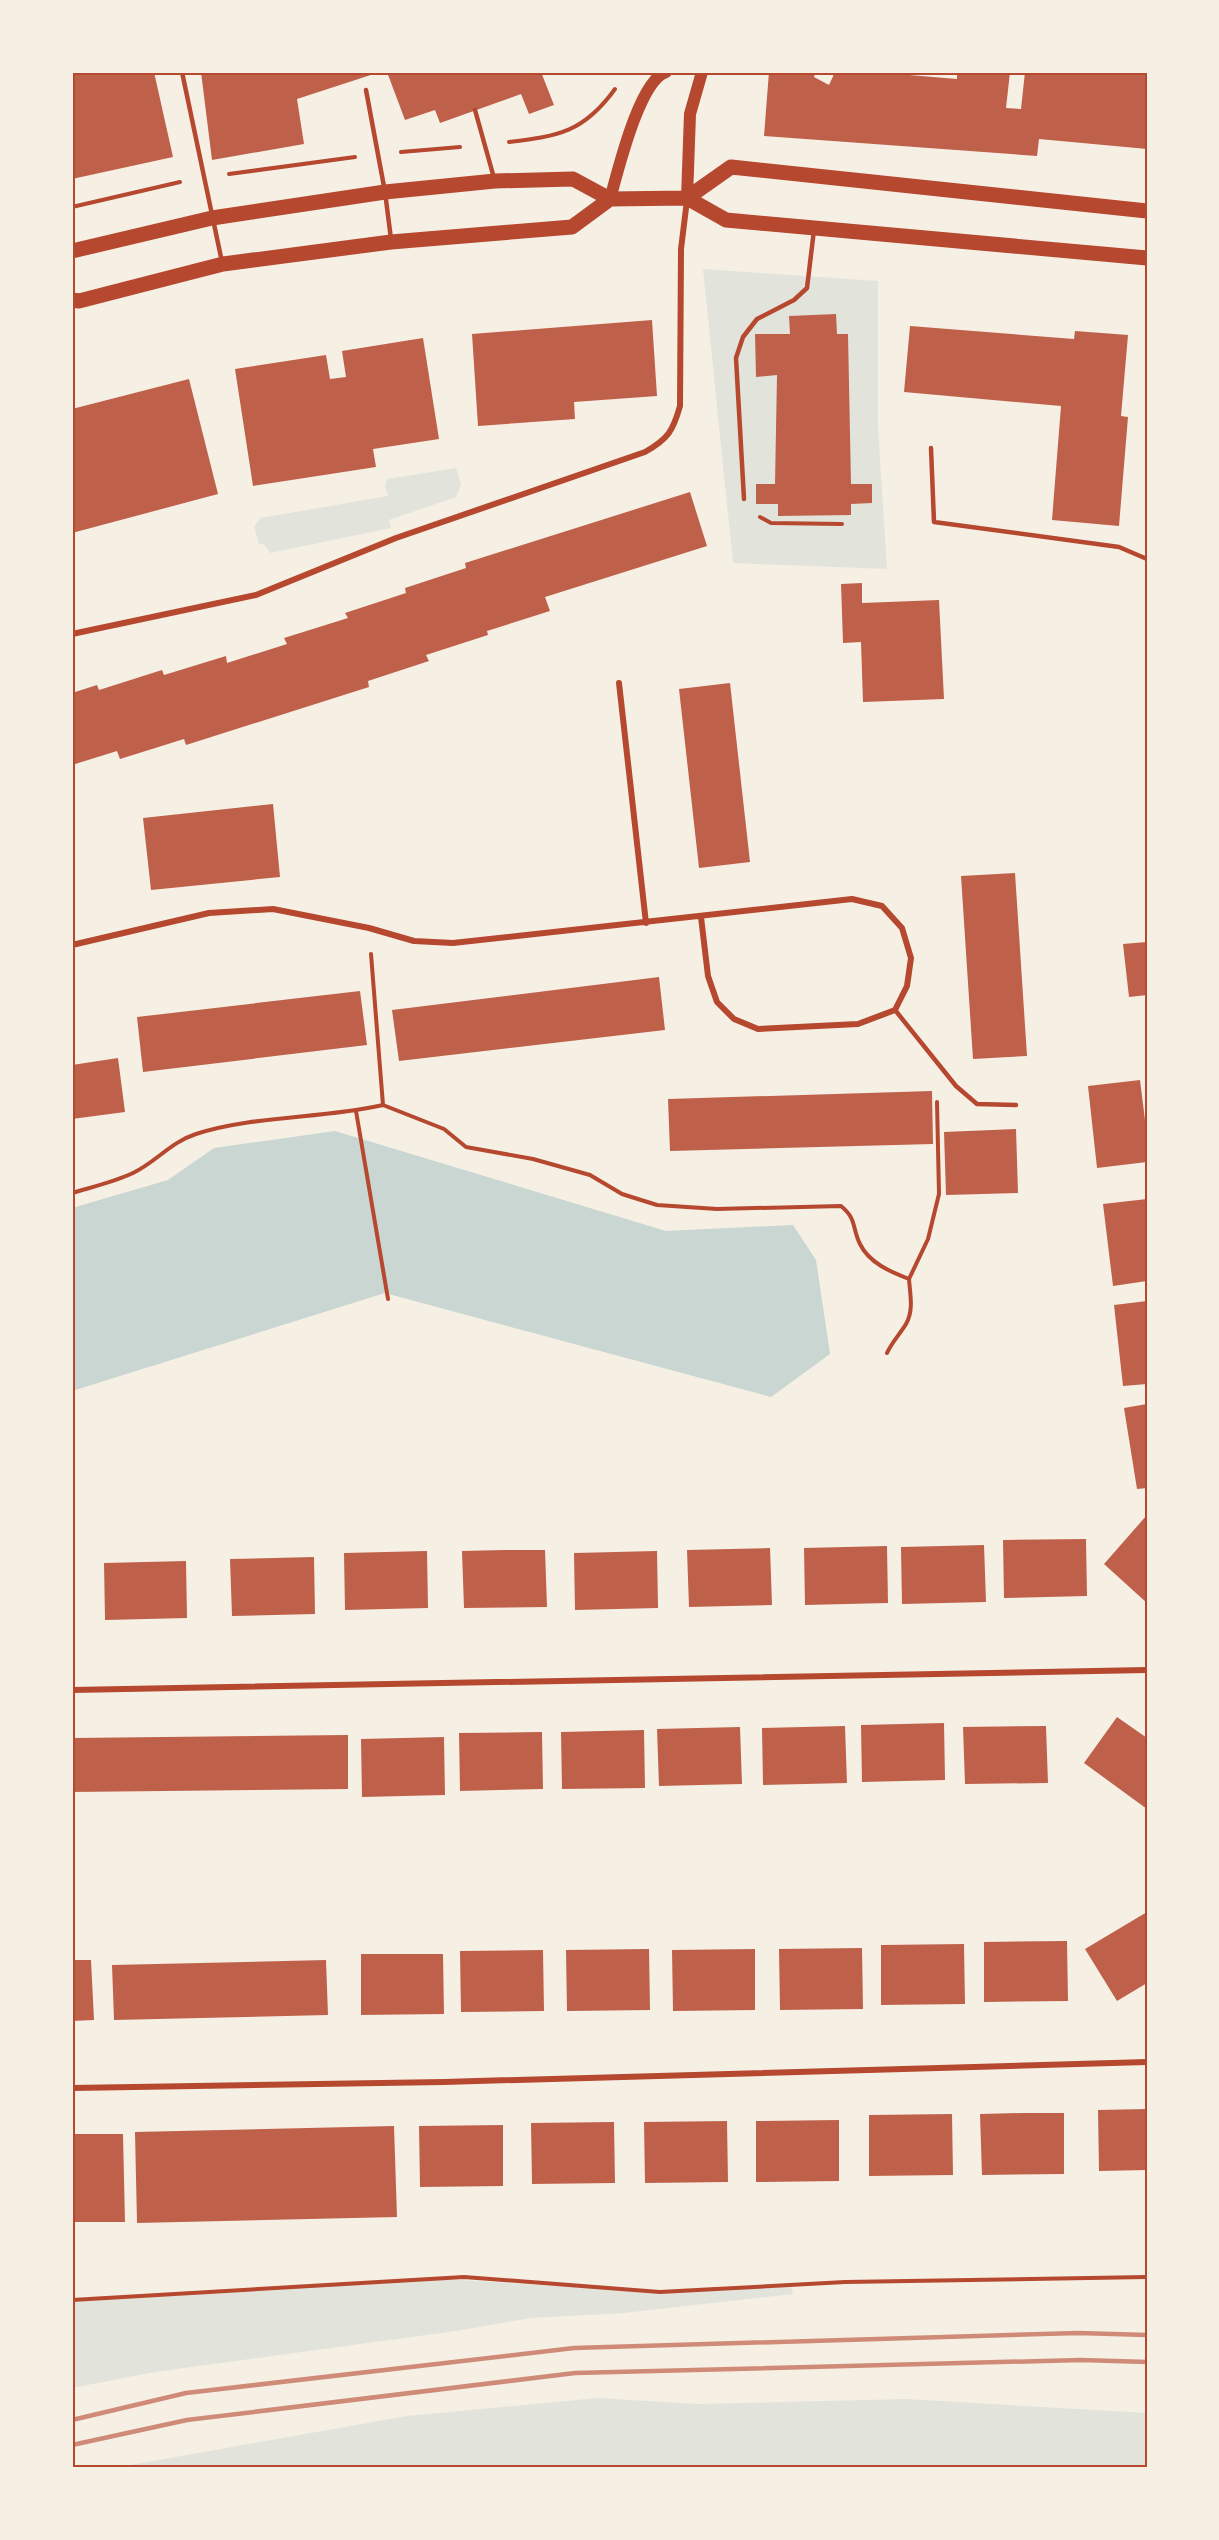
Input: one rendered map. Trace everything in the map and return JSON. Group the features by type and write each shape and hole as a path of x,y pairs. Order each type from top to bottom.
{"main road":[{"path":"72,300 79,302 223,264 391,242 572,227 610,199 632,123 646,92 659,74 666,72"},
{"path":"687,198 690,114 702,72"},
{"path":"687,198 731,167 1147,211"},
{"path":"72,251 212,218 385,192 495,181 573,178 610,199 687,198 726,220 1147,258"}],"street":[{"path":"72,634 256,595 396,538 645,452 662,442 674,426 680,406 681,249 687,198"},
{"path":"619,683 646,923"},
{"path":"72,945 209,913 273,909 369,928 414,941 453,943 852,899 882,906 902,928 911,958 907,986 895,1010 858,1024 758,1029 734,1019 717,1002 708,976 701,917"},
{"path":"72,1690 1147,1670"},
{"path":"72,2088 444,2082 1147,2062"}],"lane":[{"path":"182,72 223,264"},
{"path":"366,90 385,192 391,242"},
{"path":"475,110 495,181"},
{"path":"744,499 736,358 743,337 757,319 794,300 807,288 814,227"},
{"path":"931,448 934,522 1119,548 1147,559"},
{"path":"895,1010 956,1086 977,1104 1016,1105"}],"path":[{"path":"744,499 754,515 771,523 842,524"},
{"path":"369,928 383,1105"},
{"path":"887,1353 894,1338 907,1323 911,1306 909,1279 928,1239 939,1194 936,1093"},
{"path":"72,1193 134,1172 178,1141 197,1134 227,1126 356,1111 383,1105 444,1129 466,1147 533,1159 590,1175 622,1194 657,1205 717,1209 842,1206 850,1213 856,1225 859,1243 869,1256 887,1270 909,1279"},
{"path":"356,1111 388,1299"},
{"path":"72,2300 464,2277 660,2292 844,2282 1147,2277"}],"shaded area":[{"path":"703,269 878,281 878,428 887,569 733,563"},
{"path":"456,468 461,485 456,497 389,520 391,528 270,553 264,544 259,544 254,527 260,518 388,496 385,486 387,479"},
{"path":"335,1131 666,1231 793,1225 816,1260 830,1354 771,1397 385,1293 72,1391 72,1208 168,1180 214,1148"},
{"path":"441,2279 660,2292 791,2285 793,2294 624,2313 531,2318 456,2331 155,2372 72,2388 72,2300"},
{"path":"598,2398 697,2404 906,2399 1147,2413 1147,2468 113,2468 407,2416"}],"building":[{"path":"72,72 154,72 173,157 72,179"},
{"path":"201,72 380,72 297,99 304,144 212,160"},
{"path":"387,72 541,72 554,105 529,114 521,94 440,123 435,110 405,120"},
{"path":"769,72 815,72 814,77 829,85 835,72 898,72 897,74 957,79 957,72 1010,72 1006,108 1021,109 1025,72 1147,72 1147,149 1039,139 1037,156 764,136"},
{"path":"836,314 837,334 848,334 851,484 872,484 872,503 851,504 851,515 778,516 778,504 756,504 756,484 775,484 777,375 756,377 755,334 790,334 789,316"},
{"path":"652,320 657,396 574,402 575,419 478,426 472,334"},
{"path":"910,326 1074,339 1075,331 1128,335 1121,416 1128,417 1119,526 1052,520 1061,406 904,392"},
{"path":"423,338 439,439 373,449 376,467 253,486 235,369 326,355 330,379 346,377 342,351"},
{"path":"189,379 218,494 72,533 72,409"},
{"path":"690,492 707,546 545,597 550,611 487,631 488,635 426,655 429,661 368,681 369,687 186,745 184,739 120,759 117,751 72,765 72,693 97,685 99,690 162,670 164,675 226,656 227,663 287,644 284,638 348,618 345,613 406,593 405,588 466,568 465,563"},
{"path":"862,583 862,603 939,600 944,699 863,702 861,642 843,643 841,584"},
{"path":"730,683 750,862 699,868 679,689"},
{"path":"273,804 280,877 151,890 143,818"},
{"path":"1015,873 1027,1056 973,1059 961,876"},
{"path":"1147,942 1147,995 1129,997 1123,944"},
{"path":"659,977 665,1030 399,1061 392,1010"},
{"path":"360,991 367,1045 143,1072 137,1017"},
{"path":"118,1058 125,1112 72,1119 72,1065"},
{"path":"1140,1080 1147,1136 1147,1162 1097,1168 1088,1086"},
{"path":"932,1091 933,1144 670,1151 668,1099"},
{"path":"1016,1129 1018,1193 946,1195 944,1132"},
{"path":"1147,1199 1147,1281 1113,1286 1103,1204"},
{"path":"1147,1301 1147,1384 1123,1386 1114,1305"},
{"path":"1147,1404 1147,1488 1137,1489 1124,1408"},
{"path":"1147,1515 1147,1603 1104,1564"},
{"path":"1086,1539 1087,1596 1004,1598 1003,1540"},
{"path":"984,1545 986,1602 902,1604 901,1547"},
{"path":"887,1546 888,1603 805,1605 804,1548"},
{"path":"770,1548 772,1605 689,1607 687,1550"},
{"path":"545,1550 547,1607 464,1608 462,1551"},
{"path":"427,1551 428,1608 345,1610 344,1553"},
{"path":"657,1551 658,1608 575,1610 574,1553"},
{"path":"314,1557 315,1614 232,1616 230,1559"},
{"path":"186,1561 187,1618 105,1620 104,1563"},
{"path":"1117,1717 1147,1738 1147,1809 1084,1763"},
{"path":"944,1723 945,1780 862,1782 861,1725"},
{"path":"845,1726 847,1783 763,1785 762,1728"},
{"path":"1046,1726 1048,1783 965,1784 963,1727"},
{"path":"740,1727 742,1784 659,1786 657,1729"},
{"path":"644,1730 645,1788 562,1789 561,1732"},
{"path":"542,1732 543,1789 460,1791 459,1733"},
{"path":"348,1735 348,1789 72,1792 72,1738"},
{"path":"444,1737 445,1795 362,1797 361,1739"},
{"path":"1147,1912 1147,1983 1117,2001 1085,1949"},
{"path":"1067,1941 1068,2001 984,2002 984,1942"},
{"path":"964,1944 965,2004 881,2005 881,1945"},
{"path":"862,1948 863,2009 780,2010 779,1949"},
{"path":"649,1949 650,2010 567,2011 566,1950"},
{"path":"755,1949 755,2010 673,2011 672,1950"},
{"path":"543,1950 544,2011 461,2012 460,1951"},
{"path":"361,1954 443,1954 444,2014 361,2015"},
{"path":"72,1960 91,1960 94,2020 72,2021"},
{"path":"326,1960 328,2015 114,2020 112,1965"},
{"path":"1147,2109 1147,2170 1099,2171 1098,2110"},
{"path":"1064,2113 1064,2174 982,2175 980,2114"},
{"path":"952,2114 953,2175 869,2176 869,2115"},
{"path":"839,2120 839,2181 756,2182 756,2121"},
{"path":"727,2121 728,2182 645,2183 644,2122"},
{"path":"614,2122 615,2183 532,2184 531,2123"},
{"path":"503,2125 503,2186 420,2187 419,2126"},
{"path":"394,2126 397,2217 137,2223 135,2132"},
{"path":"72,2134 123,2134 125,2222 72,2222"}],"railway":[{"path":"72,2420 186,2393 574,2348 1078,2333 1147,2335"},
{"path":"72,2445 187,2420 575,2373 1081,2360 1147,2362"}]}
